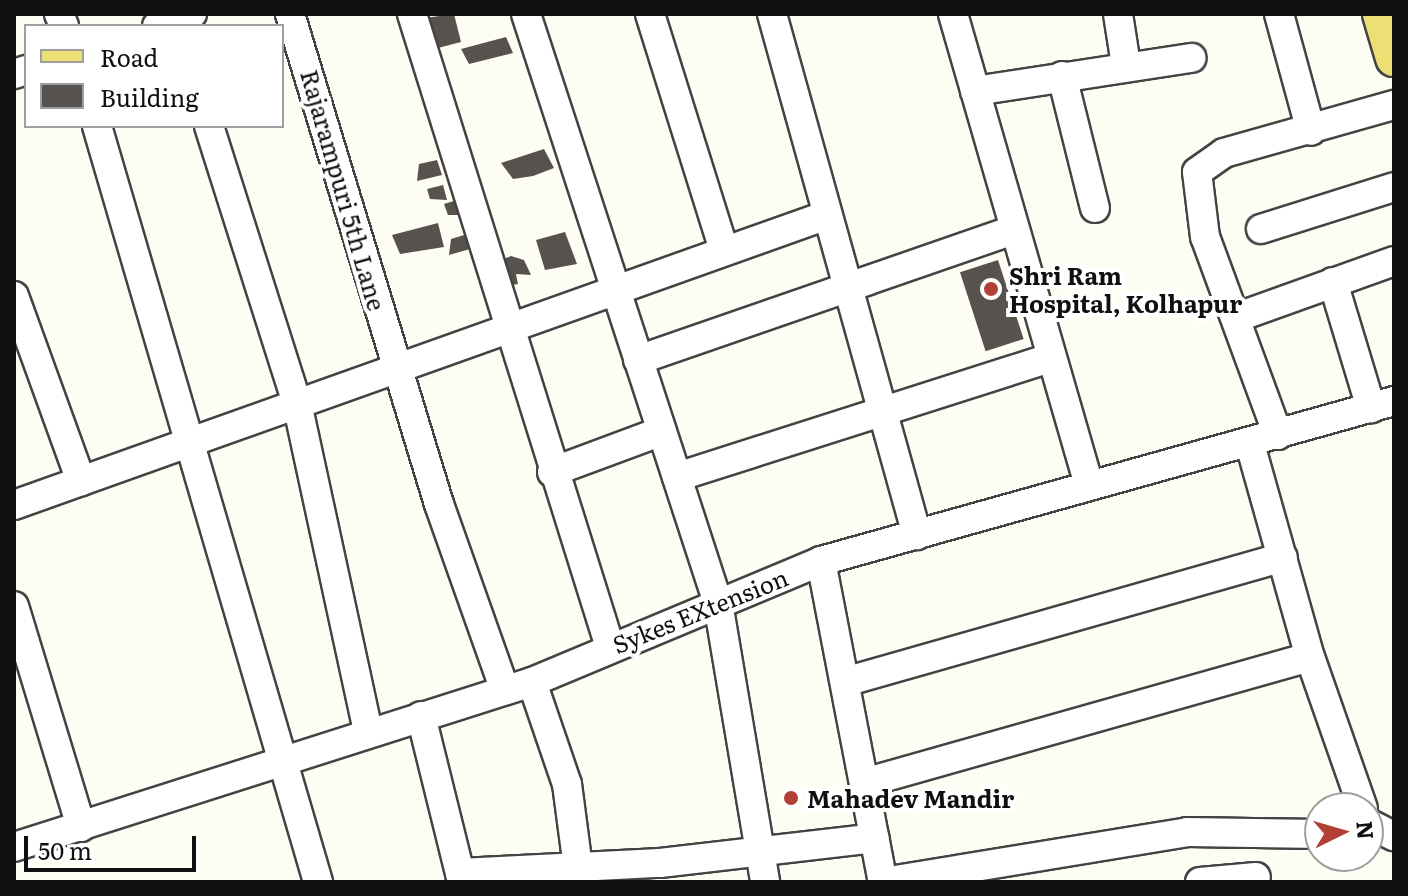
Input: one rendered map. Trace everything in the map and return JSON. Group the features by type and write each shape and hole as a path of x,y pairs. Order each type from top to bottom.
{"main road":[{"path":"1381,14 1394,58"}],"street":[{"name":"Rajarampuri 5th Lane","path":"290,14 396,367 504,688"},
{"path":"412,14 552,472 610,647"},
{"path":"526,14 718,603 765,882"},
{"path":"650,14 724,250"},
{"path":"772,14 917,535"},
{"path":"953,14 1049,358 1089,486"},
{"path":"1118,14 1126,65"},
{"path":"1279,14 1311,131"},
{"path":"975,91 1126,65 1191,58"},
{"path":"1062,76 1095,208"},
{"path":"1278,435 1238,317 1205,237 1197,172 1224,153 1311,131 1394,105"},
{"path":"98,128 192,441 318,882"},
{"path":"210,128 297,403 368,732"},
{"path":"1261,229 1394,187"},
{"path":"14,505 615,287 827,215"},
{"path":"638,360 1014,230"},
{"path":"1238,317 1394,261"},
{"path":"1333,282 1382,404"},
{"path":"14,296 81,481"},
{"path":"677,477 883,416 1049,358"},
{"name":"Sykes EXtension","path":"14,847 81,827 281,757 532,682 821,561 1250,444 1382,404"},
{"path":"552,472 662,431"},
{"path":"1250,444 1310,657 1357,792"},
{"path":"848,681 1283,557"},
{"path":"821,561 848,681 883,882 1187,832 1259,836 1304,835"},
{"path":"14,606 81,827"},
{"path":"864,783 1310,657"},
{"path":"532,682 567,784 578,867"},
{"path":"421,716 461,878 578,867 661,872 759,851 875,838"},
{"path":"1200,882 1255,880 1259,836"}],"building":[{"path":"454,14 461,42 438,48 425,18"},
{"path":"506,37 513,53 469,64 461,49"},
{"path":"544,149 554,168 533,176 513,179 501,163"},
{"path":"437,160 442,175 417,181 419,164"},
{"path":"443,185 447,200 430,199 427,189"},
{"path":"457,200 462,215 448,215 444,204"},
{"path":"438,223 444,247 400,254 392,235"},
{"path":"474,232 477,247 449,255 451,239"},
{"path":"565,232 577,264 545,270 536,240"},
{"path":"511,256 524,260 531,275 516,274 518,284 508,286 501,260"},
{"path":"998,260 1024,339 986,351 960,272"}],"place":[{"name":"Shri Ram Hospital, Kolhapur","path":"991,289"},
{"name":"Mahadev Mandir","path":"791,798"}]}
